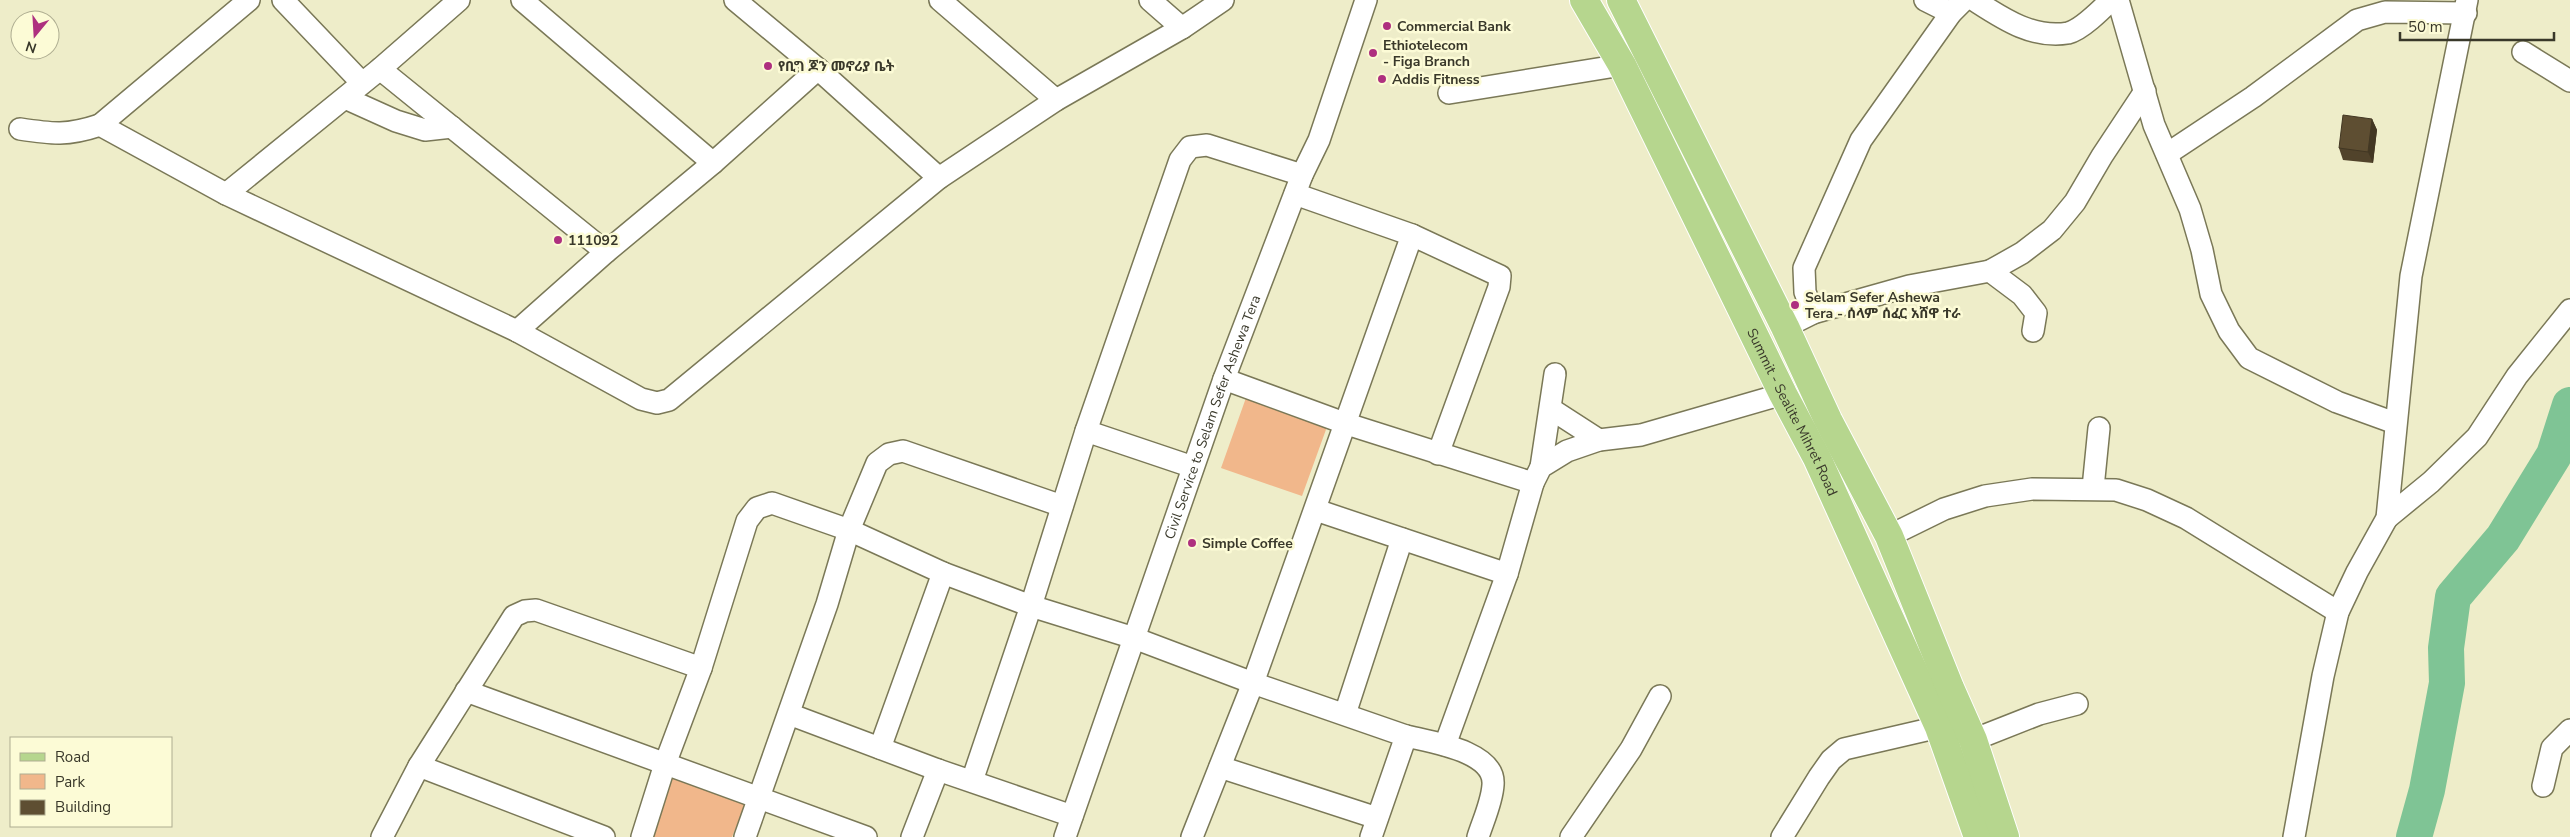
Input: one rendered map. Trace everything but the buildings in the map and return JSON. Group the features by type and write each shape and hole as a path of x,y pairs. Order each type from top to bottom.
{"main road":[{"name":"Summit - Sealite Mihret Road","path":"1584,0 1622,65 1783,394 1817,458 1939,727 1978,837"},
{"path":"1621,0 1889,536 1973,740 2005,837"},
{"path":"1817,458 1843,446"}],"street":[{"path":"20,129 60,135 79,132 100,125 249,0"},
{"path":"283,0 362,83"},
{"path":"226,194 345,98 459,0"},
{"path":"522,0 714,163"},
{"path":"735,0 818,69 939,178"},
{"path":"940,0 1056,100"},
{"path":"1150,0 1182,28"},
{"path":"100,125 226,194 517,331 641,399 657,403 669,400 939,178 1056,100 1182,28 1223,0"},
{"name":"Civil Service to Selam Sefer Ashewa Tera","path":"1065,837 1224,379 1298,184 1319,140 1366,0"},
{"path":"1813,313 1805,292 1804,268 1861,140 1957,6 1925,0"},
{"path":"1974,0 2012,24 2039,32 2069,33 2092,18 2111,0"},
{"path":"2118,0 2154,125 2190,209 2202,250 2210,294 2229,331 2249,358 2337,402 2395,423"},
{"path":"2167,154 2254,97 2357,20 2385,12 2466,7 2411,276 2387,518 2338,612 2294,837"},
{"path":"2523,52 2570,80"},
{"path":"1449,93 1622,65"},
{"path":"380,68 606,252"},
{"path":"517,331 606,252 714,163 818,69"},
{"path":"1785,327 1813,313 1909,286 1990,271 2022,253 2052,230 2075,202 2102,156 2145,91"},
{"path":"345,98 396,121 425,130 452,127"},
{"path":"972,781 1031,606 1086,431 1180,160 1190,147 1207,145 1298,184 1500,276 1499,287 1438,454"},
{"path":"1192,837 1253,683 1347,424 1412,235"},
{"path":"1990,271 2022,295 2036,314 2033,331"},
{"path":"2387,518 2431,482 2477,437 2517,376 2570,310"},
{"path":"1445,745 1507,574 1537,475 1551,409 1555,374"},
{"path":"1224,379 1347,424 1438,454 1537,475"},
{"path":"1537,475 1567,451 1599,440 1641,435 1783,394"},
{"path":"1551,409 1599,440"},
{"path":"2092,488 2099,428"},
{"path":"1086,431 1193,467"},
{"path":"745,837 827,604 849,530 877,463 889,454 903,451 1062,506"},
{"path":"1889,536 1944,509 1985,496 2032,489 2092,488 2116,490 2147,500 2186,518 2338,612"},
{"path":"642,837 665,764 701,668 747,521 757,508 772,503 849,530 943,573 1031,606 1134,638 1253,683 1406,736 1445,745 1475,756 1487,765 1494,784 1479,837"},
{"path":"1316,510 1507,574"},
{"path":"1345,714 1402,539"},
{"path":"880,748 943,573"},
{"path":"382,837 419,766 514,616 525,611 536,610 701,668"},
{"path":"466,691 866,837"},
{"path":"1571,837 1631,749 1660,696"},
{"path":"1973,740 2039,714 2077,704"},
{"path":"789,714 938,770 1072,816"},
{"path":"1782,837 1819,777 1831,760 1844,749 1939,727"},
{"path":"2543,786 2552,748 2570,730"},
{"path":"1220,767 1374,828 1406,736"},
{"path":"419,766 604,837"},
{"path":"912,837 938,770"}],"green space":[{"path":"1247,395 1328,424 1302,496 1221,468"},
{"path":"668,771 747,800 732,837 646,837"}],"waterway":[{"path":"2414,837 2427,790 2447,683 2446,648 2453,597 2503,538 2554,455 2570,405"}],"place":[{"name":"Commercial Bank","path":"1387,26"},
{"name":"Ethiotelecom - Figa Branch","path":"1373,53"},
{"name":"የቢግ ጆን መኖሪያ ቤት","path":"768,66"},
{"name":"Addis Fitness","path":"1382,79"},
{"name":"111092","path":"558,240"},
{"name":"Selam Sefer Ashewa Tera - ሰላም ሰፈር አሸዋ ተራ","path":"1795,305"},
{"name":"Simple Coffee","path":"1192,543"}]}
